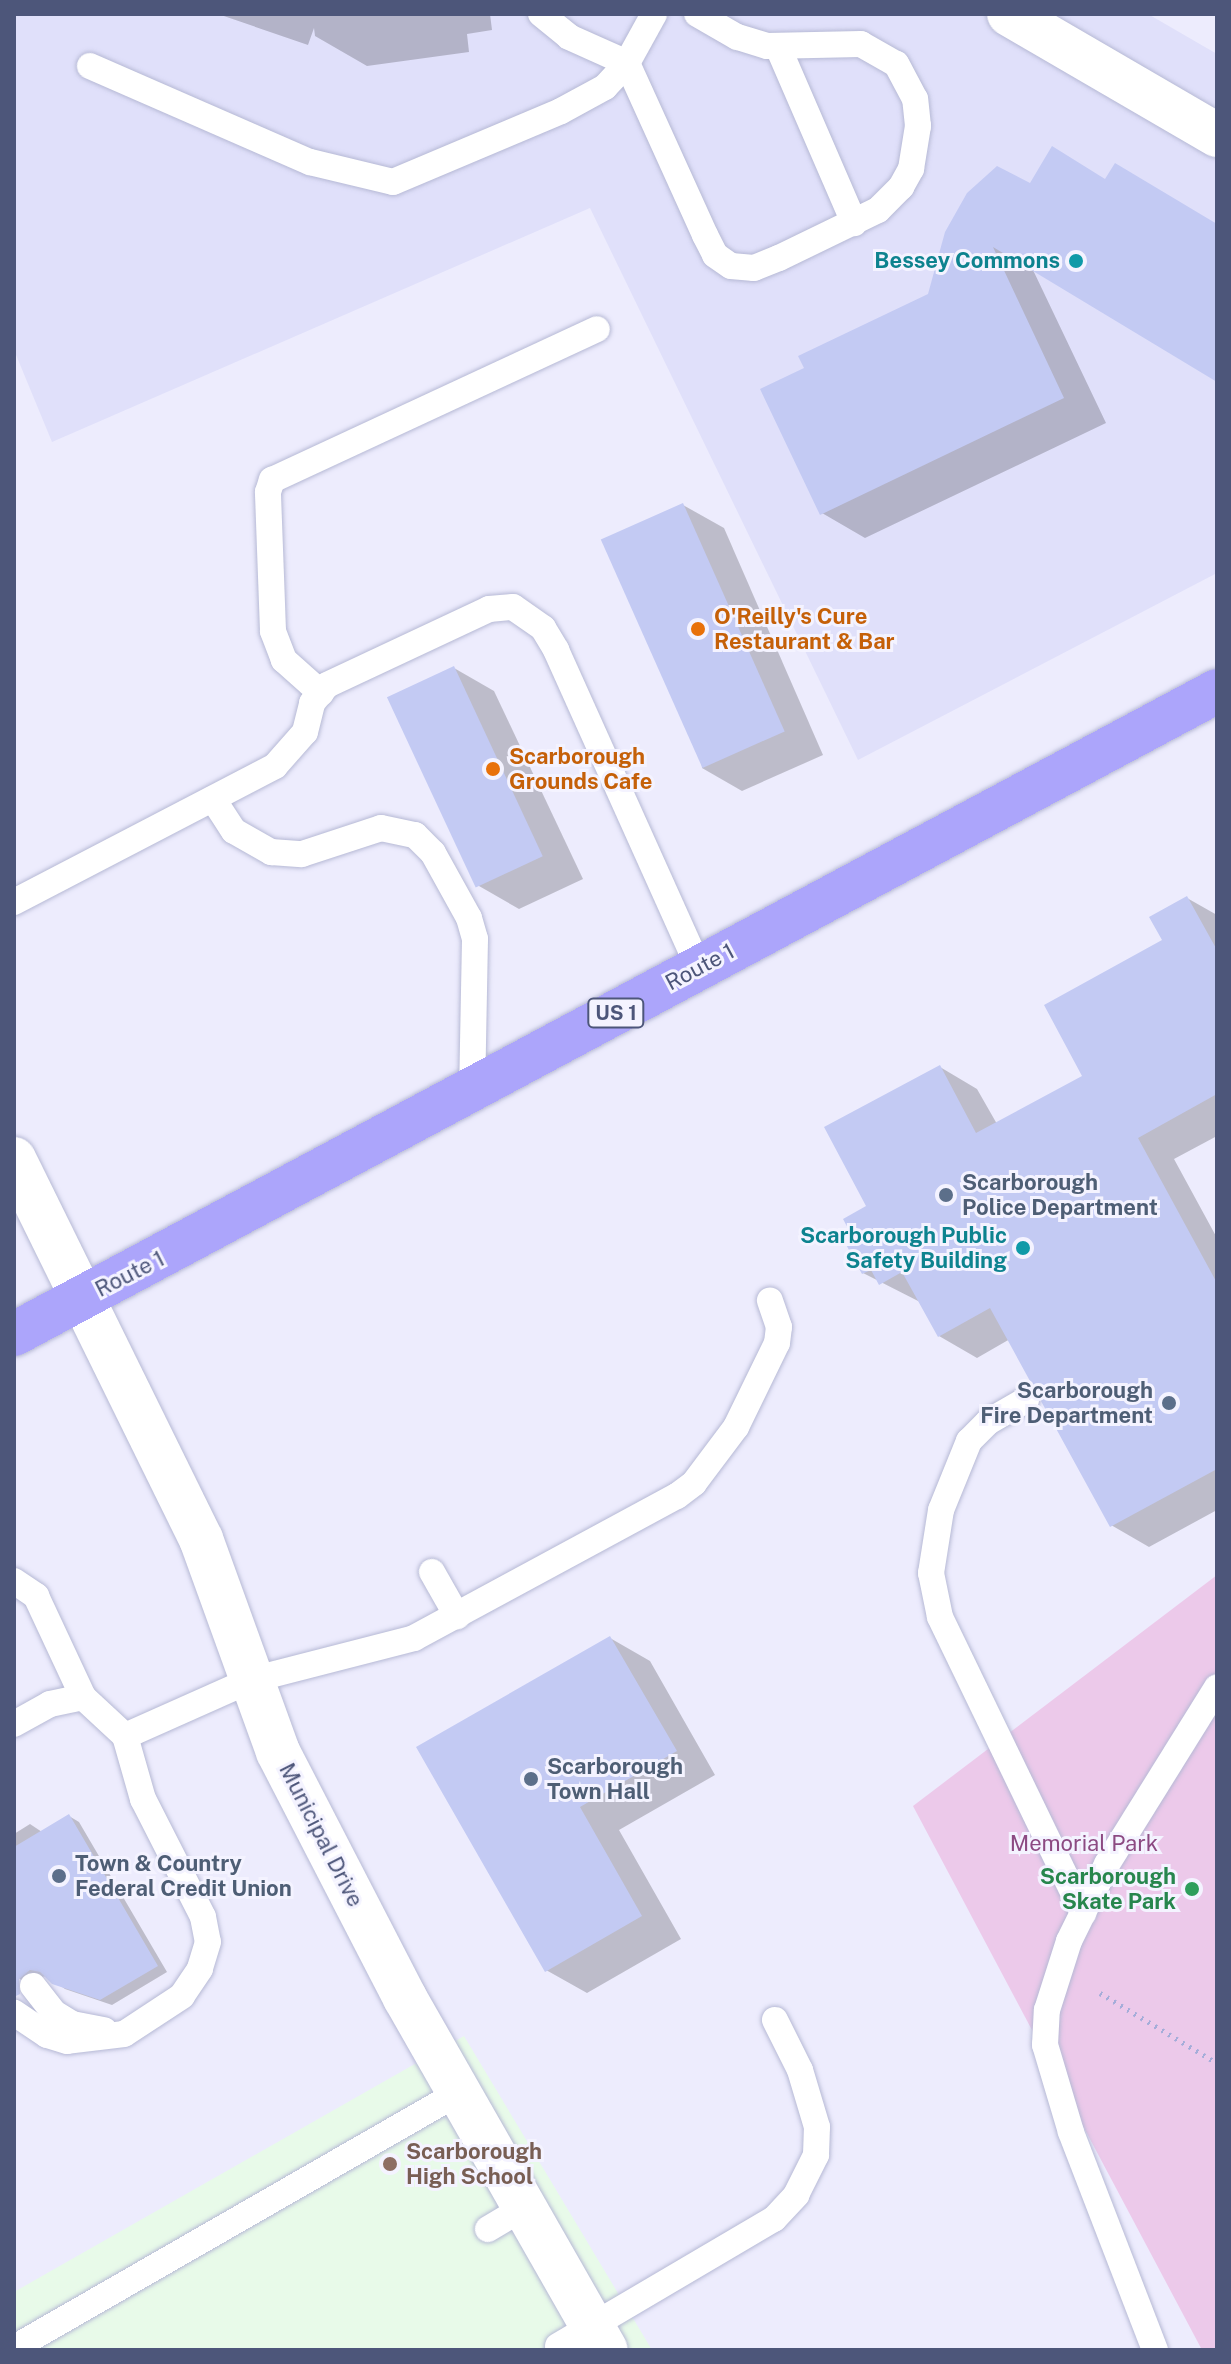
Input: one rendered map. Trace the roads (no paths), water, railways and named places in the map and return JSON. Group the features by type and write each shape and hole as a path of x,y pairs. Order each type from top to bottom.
{"main road":[{"name":"Route 1","path":"14,1334 1217,691"}],"street":[{"path":"1009,14 1217,135"},
{"name":"Municipal Drive","path":"14,1159 201,1539 278,1752 458,2093 507,2218 585,2341"}],"lane":[{"path":"541,14 569,37 627,63 715,255 731,266 754,268 854,223 891,198 911,169 918,126 907,82 896,64 861,44 778,47 737,37 697,14"},
{"path":"90,66 310,162 393,182 574,105 605,87 627,63 654,14"},
{"path":"778,47 854,223"},
{"path":"321,693 284,660 273,631 268,492 272,480 597,329"},
{"path":"14,902 213,799 288,756 305,732 312,703 327,685 489,609 513,607 529,615 556,650 699,968"},
{"path":"213,799 234,831 271,852 302,854 381,828 415,835 433,853 469,918 475,939 472,1091"},
{"path":"125,1736 251,1680 390,1647 457,1616 694,1483 736,1427 777,1343 779,1327 770,1301"},
{"path":"1026,1400 988,1422 969,1441 941,1510 931,1573 940,1617 1083,1913"},
{"path":"432,1572 457,1616"},
{"path":"14,1581 36,1596 83,1697 125,1736 143,1799 203,1917 208,1942 191,1985 146,2021 124,2034 83,2043 47,2035 14,2013"},
{"path":"1155,2350 1071,2132 1045,2045 1053,1985 1083,1913 1107,1864 1217,1687"},
{"path":"14,1724 50,1704 83,1697"},
{"path":"33,1986 54,2013 92,2031 146,2021"},
{"path":"585,2341 774,2219 796,2195 816,2155 817,2127 800,2070 775,2020"},
{"path":"22,2347 458,2093"}],"place":[{"name":"Bessey Commons","path":"1076,261"},
{"name":"O'Reilly's Cure Restaurant & Bar","path":"698,629"},
{"name":"Scarborough Grounds Cafe","path":"493,769"},
{"name":"Scarborough Police Department","path":"946,1195"},
{"name":"Scarborough Public Safety Building","path":"1023,1248"},
{"name":"Scarborough Fire Department","path":"1169,1403"},
{"name":"Scarborough Town Hall","path":"531,1779"},
{"name":"Town & Country Federal Credit Union","path":"59,1876"},
{"name":"Scarborough Skate Park","path":"1192,1889"},
{"name":"Scarborough High School","path":"390,2164"}],"park label":[{"name":"Memorial Park","path":"1084,1844"}]}
